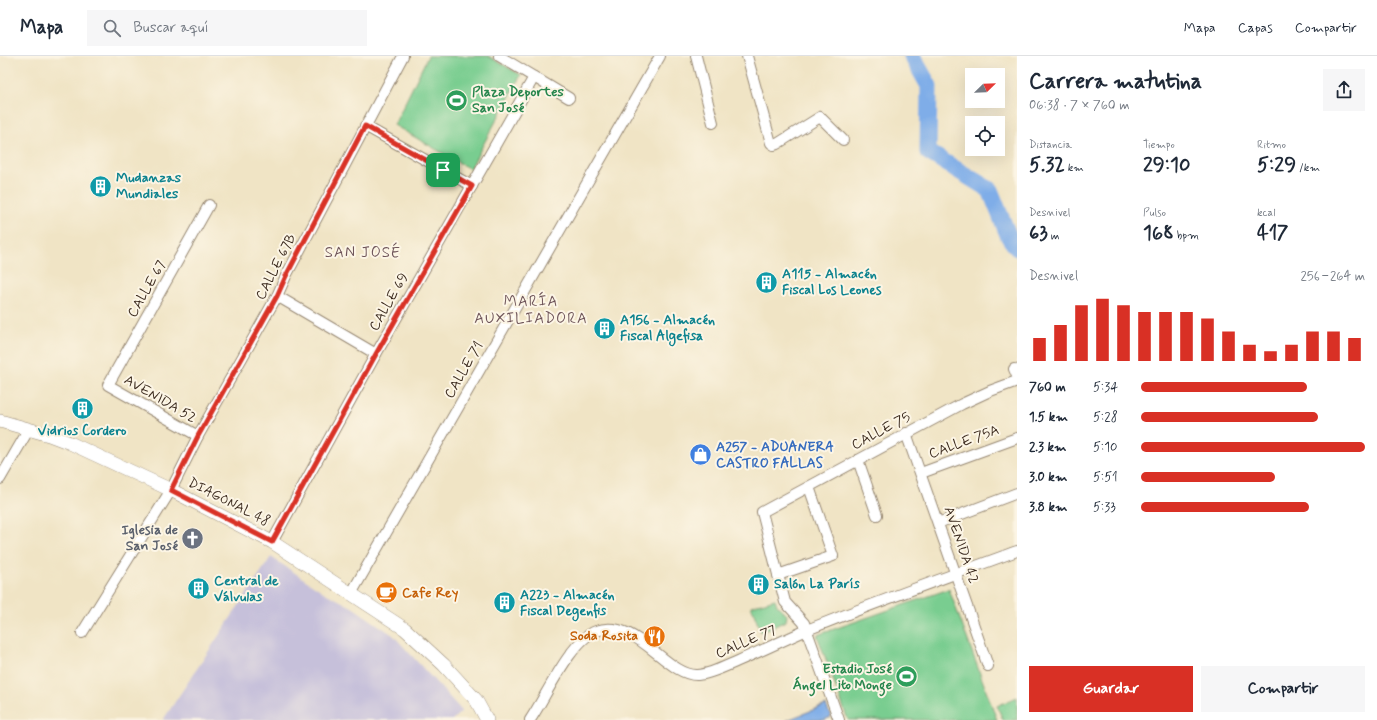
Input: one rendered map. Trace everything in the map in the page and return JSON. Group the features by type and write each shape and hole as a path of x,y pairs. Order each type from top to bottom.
{"street":[{"name":"CALLE 67B","path":"171,490 198,436 277,296 286,276 403,56"},
{"path":"499,56 569,98"},
{"name":"CALLE 71","path":"351,594 660,56"},
{"path":"696,56 713,124"},
{"path":"747,56 771,143 774,145 777,144 820,117 843,140"},
{"name":"CALLE 69","path":"272,542 376,354 534,77"},
{"path":"365,126 472,186"},
{"name":"CALLE 67","path":"108,385 209,205"},
{"path":"277,296 376,354"},
{"name":"CALLE 75","path":"778,575 762,512 906,433 990,391 1017,381"},
{"name":"AVENIDA 52","path":"108,385 198,436"},
{"name":"DIAGONAL 48","path":"0,420 70,443 171,490 272,542 405,629 444,665 476,700 488,720"},
{"path":"0,479 28,429"},
{"name":"AVENIDA 42","path":"906,433 988,666"},
{"name":"CALLE 75A","path":"921,473 1017,438"},
{"path":"858,460 877,515"},
{"path":"809,487 833,556 778,575 785,602 798,615 806,630 839,720"},
{"path":"82,633 171,490"},
{"path":"938,523 1017,493"},
{"name":"CALLE 77","path":"530,720 583,638 597,631 612,630 628,634 645,643 680,670 697,675 722,668 806,630 1017,551"}],"shaded area":[{"path":"271,557 325,593 352,607 393,635 462,711 452,720 163,720"}],"green space":[{"name":"Plaza Deportes San José","path":"428,56 488,56 521,75 470,169 394,125"},
{"name":"Estadio José Ángel Lito Monge","path":"949,589 997,720 848,720 817,635"},
{"path":"775,599 777,605 787,615 786,621 761,632 751,606"},
{"path":"1017,697 1017,720 1003,720 997,706"}],"water":[{"path":"826,705 831,717 824,720 787,720"}],"waterway":[{"path":"912,56 929,86 928,152 990,190 1009,237 1017,248"}],"place":[{"name":"Plaza Deportes San José","path":"457,100"},
{"name":"Mudanzas Mundiales","path":"101,186"},
{"name":"A115 - Almacén Fiscal Los Leones","path":"766,282"},
{"name":"A156 - Almacén Fiscal Algefisa","path":"604,328"},
{"name":"Vidrios Cordero","path":"82,409"},
{"name":"A257 - ADUANERA CASTRO FALLAS","path":"701,455"},
{"name":"Iglesia de San José","path":"193,538"},
{"name":"Salón La París","path":"758,584"},
{"name":"Central de Válvulas","path":"198,589"},
{"name":"Cafe Rey","path":"386,593"},
{"name":"A223 - Almacén Fiscal Degenfis","path":"505,603"},
{"name":"Soda Rosita","path":"654,636"},
{"name":"Estadio José Ángel Lito Monge","path":"907,677"}],"district":[{"name":"SAN JOSÉ","path":"363,253"},
{"name":"MARÍA AUXILIADORA","path":"531,310"}],"route":[{"path":"365,126 443,170 472,186 376,354 272,542 171,490 198,436 277,296 286,276 365,126"}]}
